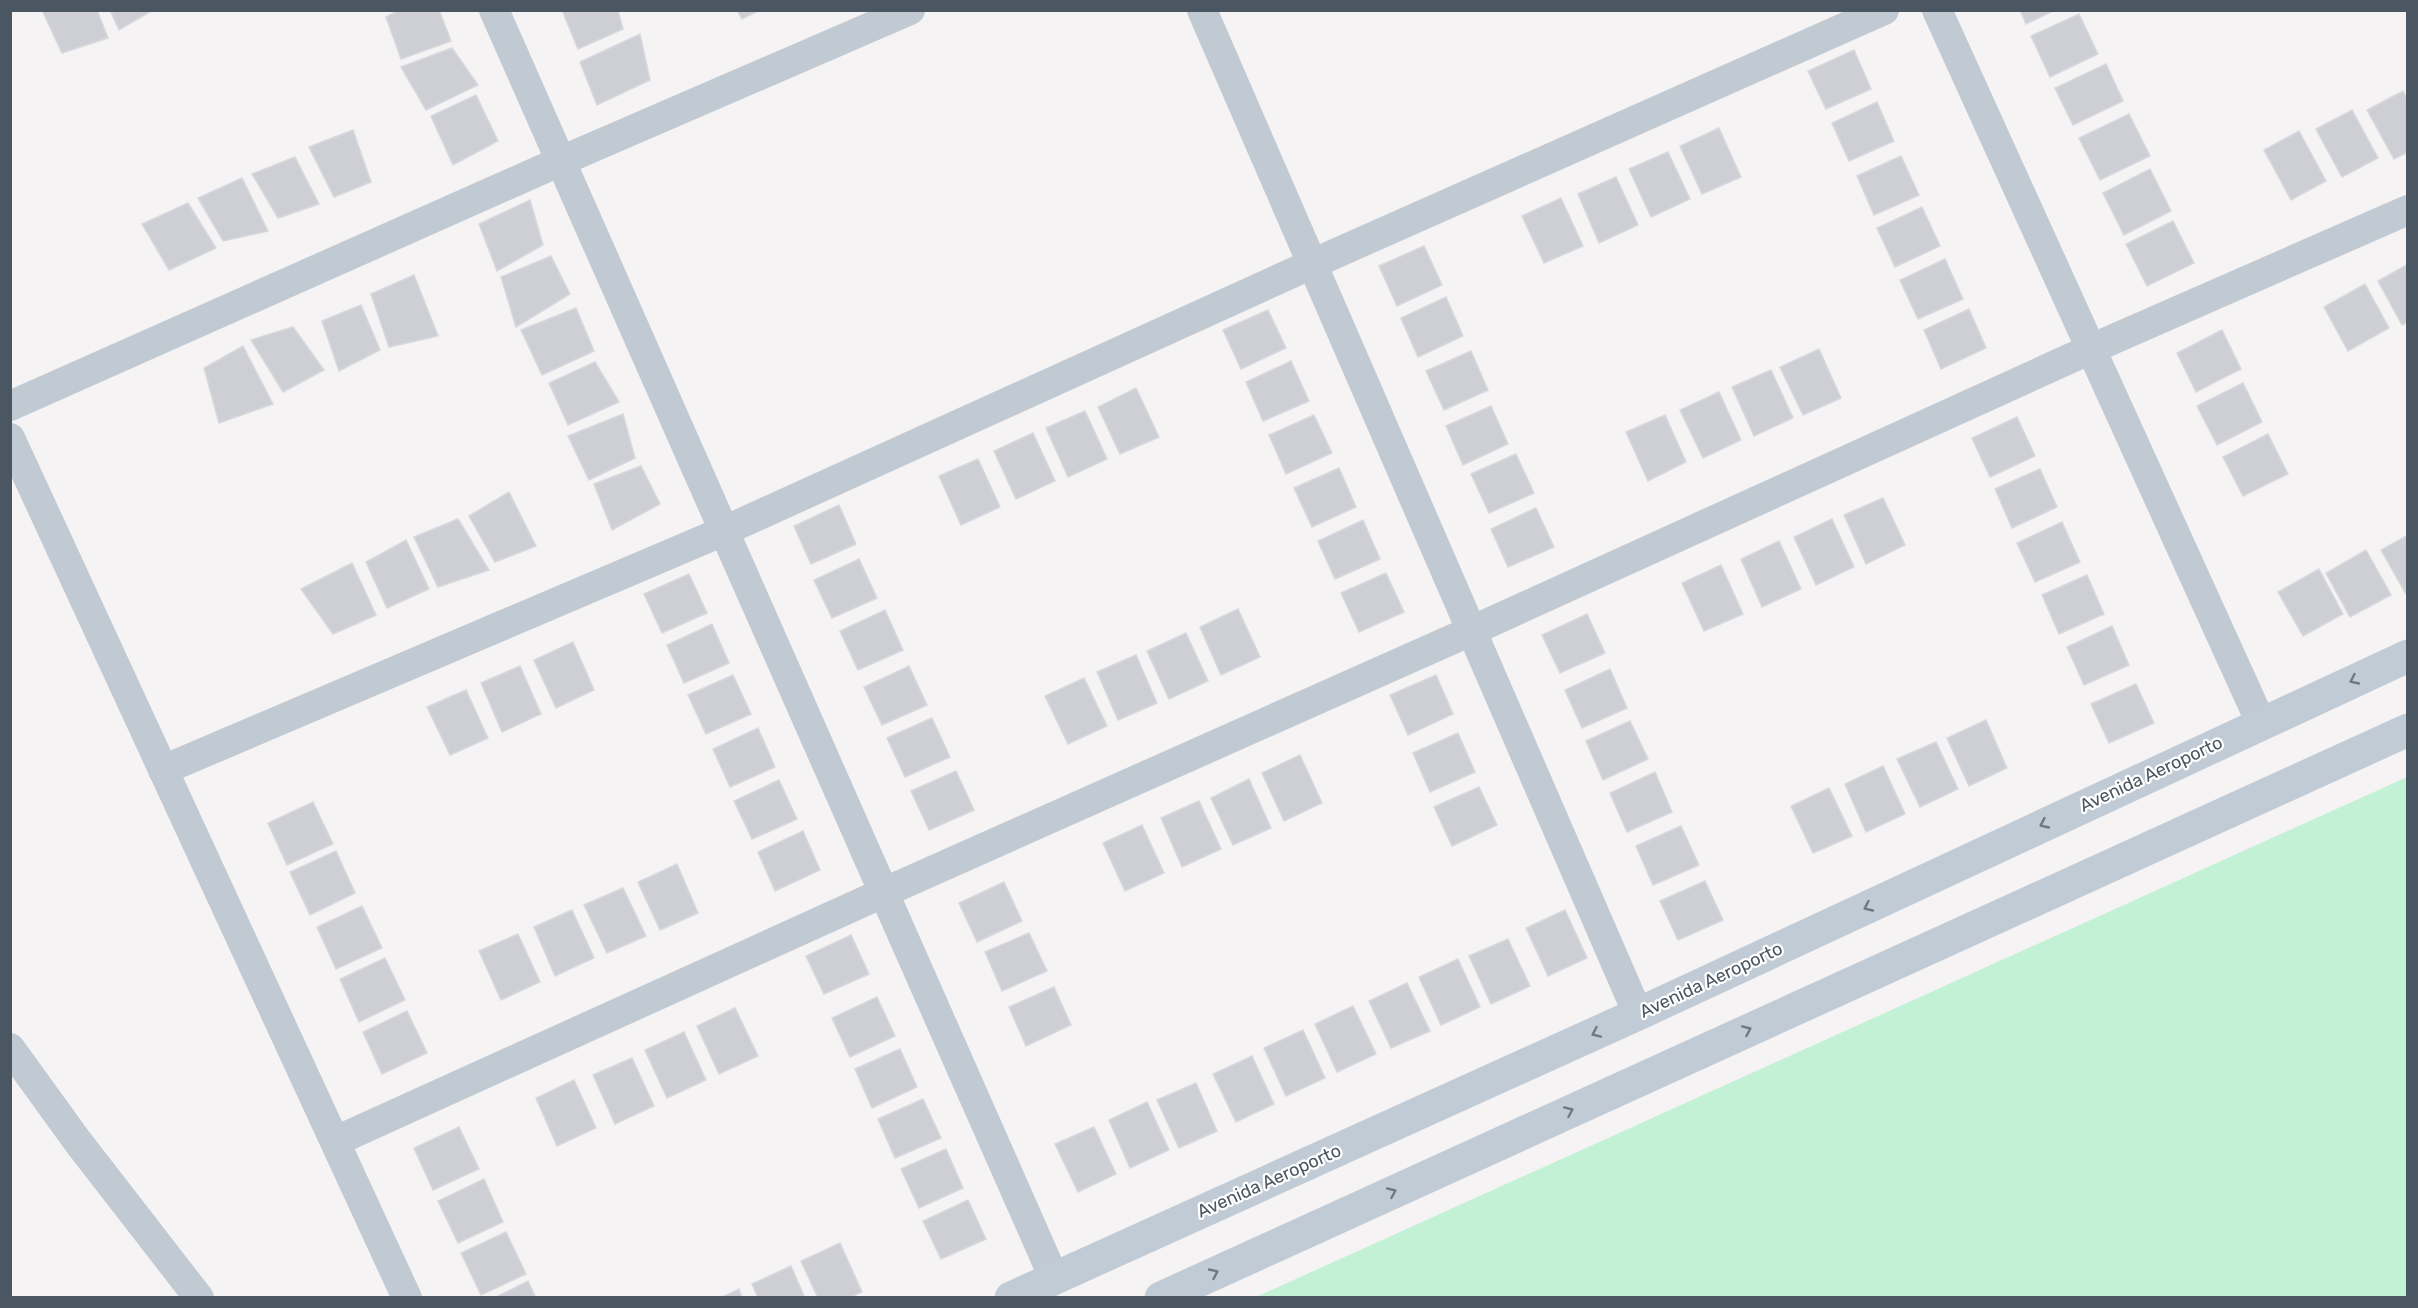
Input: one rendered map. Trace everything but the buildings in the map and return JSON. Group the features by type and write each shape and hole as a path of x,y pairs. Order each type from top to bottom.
{"street":[{"path":"494,10 1054,1278"},
{"path":"10,406 561,161 910,10"},
{"path":"1202,10 1638,1014"},
{"path":"163,770 724,531 1312,264 1884,10"},
{"path":"1937,10 2261,723"},
{"path":"336,1141 885,892 1472,631 2091,349 2408,210"},
{"path":"10,438 407,1298"},
{"name":"Avenida Aeroporto","path":"1011,1298 1638,1014 2408,656"},
{"path":"1161,1298 2408,730"},
{"path":"10,1048 78,1142 199,1298"}],"green space":[{"path":"2407,777 2407,1297 1256,1297"}]}
